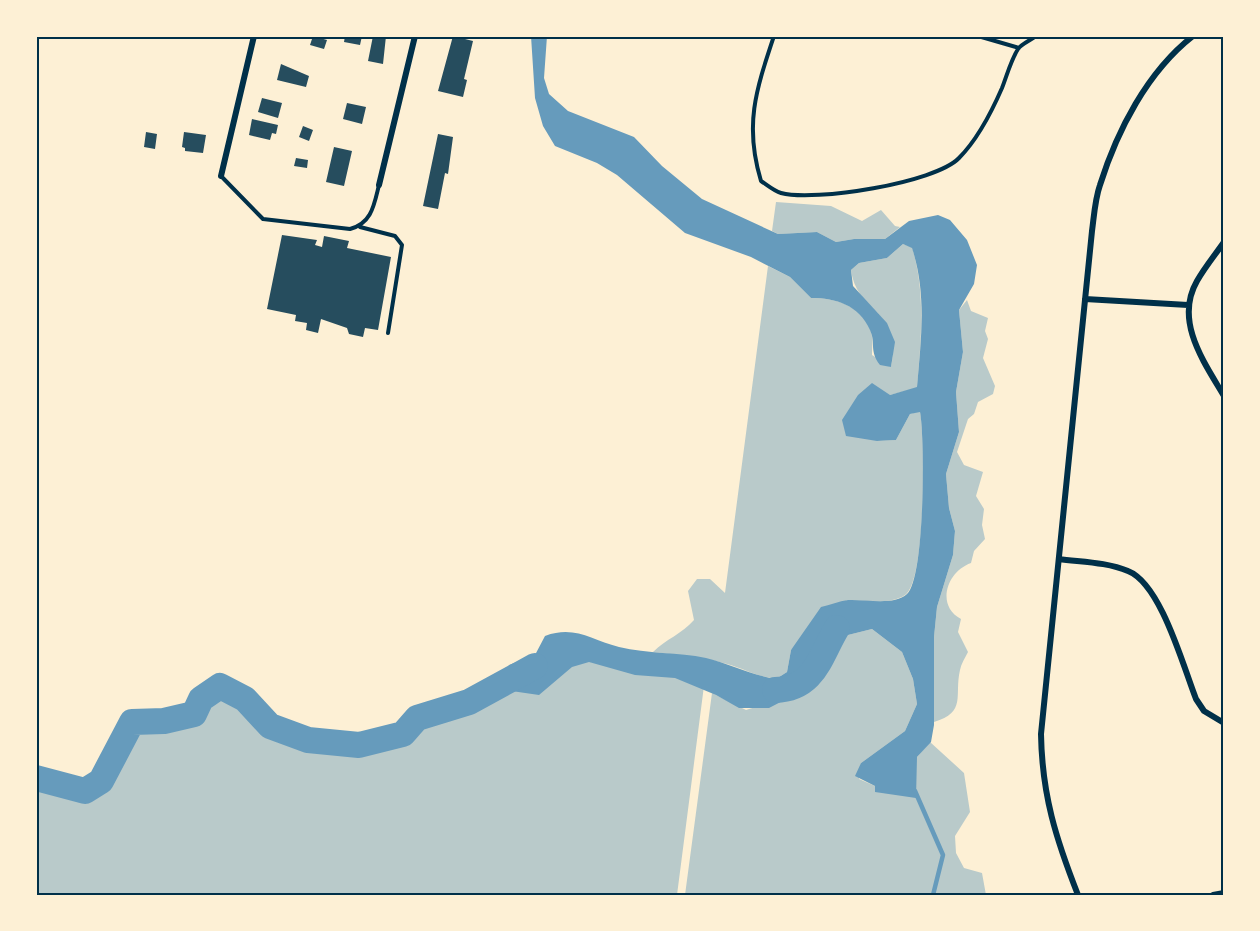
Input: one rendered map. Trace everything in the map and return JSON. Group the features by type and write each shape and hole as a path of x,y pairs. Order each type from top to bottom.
{"street":[{"path":"221,176 254,36"},
{"path":"379,185 415,36"},
{"path":"1078,895 1049,815 1042,766 1041,734 1077,361 1099,186 1129,114 1148,86 1192,36"},
{"path":"1224,242 1198,280 1188,305 1194,342 1224,396"},
{"path":"1085,299 1188,305"},
{"path":"1059,559 1111,566 1140,578 1157,599 1196,699 1204,711 1224,723"},
{"path":"1213,895 1224,893"}],"lane":[{"path":"774,36 759,80 752,122 753,153 761,181 780,193 811,195 839,195 875,189 925,175 958,160 979,131 1000,92 1018,48 1036,36"},
{"path":"978,36 1018,48"},
{"path":"221,176 263,219 350,229 368,219 379,185"},
{"path":"359,226 395,236 402,245 388,333"}],"shaded area":[{"path":"776,202 831,206 862,221 881,210 895,226 900,227 885,239 854,239 836,242 817,232 778,234 772,231"},
{"path":"903,244 912,247 921,299 917,388 890,395 877,441 896,440 910,414 920,411 923,449 922,508 917,565 912,584 905,595 892,600 847,600 791,650 787,672 776,679 718,662 653,652 694,620 688,591 697,579 710,579 725,593 768,266 790,277 811,298 838,302 854,309 867,322 871,331 872,355 891,367 893,348 891,333 878,313 861,296 851,270 859,263 887,258"},
{"path":"967,300 971,311 988,318 985,331 988,339 983,358 995,386 993,394 978,402 974,414 968,419 957,452 964,465 983,472 976,496 984,509 982,525 985,539 974,551 971,563 962,567 955,574 947,589 948,606 961,619 958,632 968,652 961,668 955,708 944,718 934,722 934,637 937,607 953,555 955,531 949,508 946,474 959,432 956,392 963,352 959,310"},
{"path":"872,629 902,652 913,679 917,704 905,731 861,763 859,779 875,786 917,757 930,742 964,773 970,812 955,836 956,853 964,868 982,873 986,895 685,895 712,693 746,710 796,694 824,654 840,637"},
{"path":"555,657 705,678 677,895 36,895 36,778 85,790 101,781 132,722 164,721 193,714 201,699 220,686 245,699 270,726 308,740 359,745 403,734 417,718 469,702 520,672"}],"water":[{"path":"531,36 547,36 544,78 549,94 568,111 634,137 662,166 702,199 778,234 817,232 836,242 854,239 885,239 909,221 938,215 950,220 967,240 977,265 974,284 959,310 963,352 956,392 959,432 946,474 949,508 955,531 953,555 937,607 934,637 934,725 931,742 917,757 916,798 875,792 875,786 855,776 861,763 905,731 917,704 913,679 902,652 872,629 840,637 824,654 796,694 769,708 739,708 716,695 675,678 635,675 589,662 572,667 539,695 505,690 503,681 509,665 535,655 545,636 565,632 630,649 706,658 776,679 787,672 791,650 821,607 848,600 895,600 907,594 913,583 917,562 922,507 923,449 920,412 910,414 896,440 877,441 846,436 842,420 858,395 872,383 890,395 917,387 921,300 917,265 912,248 903,244 887,258 859,263 851,270 853,286 887,323 895,342 891,367 880,365 875,355 870,330 860,314 853,309 829,299 811,298 790,277 751,257 685,233 617,175 597,163 555,146 543,126 535,98"}],"building":[{"path":"313,36 327,40 324,49 310,45"},
{"path":"345,36 362,36 360,45 344,42"},
{"path":"373,36 386,36 383,64 368,61"},
{"path":"453,36 473,41 464,79 467,80 463,97 438,91"},
{"path":"281,64 309,76 306,87 277,80"},
{"path":"262,98 282,103 278,118 258,112"},
{"path":"347,103 366,107 362,124 343,119"},
{"path":"252,119 278,125 276,134 272,133 270,140 249,135"},
{"path":"303,126 313,130 309,141 299,137"},
{"path":"146,132 157,134 155,149 144,147"},
{"path":"184,132 206,135 203,153 185,151 182,147"},
{"path":"438,134 453,137 448,174 445,173 438,209 423,206"},
{"path":"334,147 352,151 344,186 326,182"},
{"path":"296,158 308,160 307,168 294,166"},
{"path":"282,235 317,240 315,245 322,247 324,236 349,241 347,248 391,257 378,330 365,328 363,337 349,334 347,328 321,319 318,333 306,330 307,323 295,321 296,315 267,309"}],"waterway":[{"path":"775,690 799,684 808,677 815,669 837,628"},
{"path":"36,778 85,791 101,781 132,722 164,721 194,714 201,699 220,686 245,699 270,726 308,740 359,745 403,734 417,718 469,702 535,666"},
{"path":"915,791 943,855 933,895"}]}
